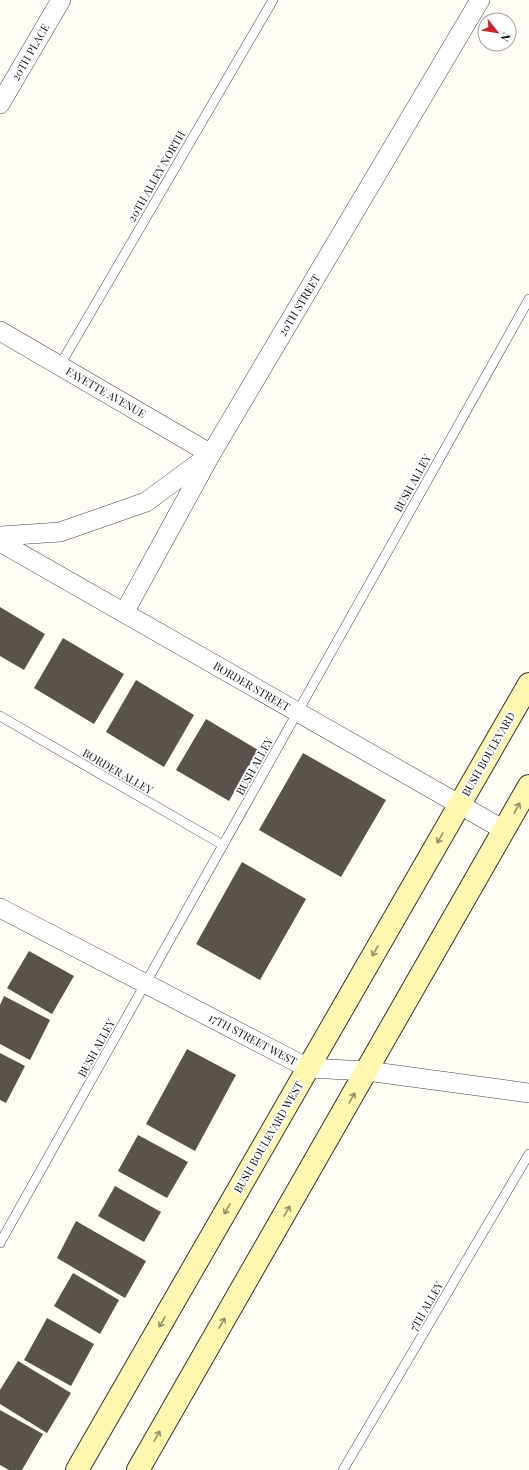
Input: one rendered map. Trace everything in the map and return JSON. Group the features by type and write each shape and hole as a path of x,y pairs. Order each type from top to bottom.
{"main road":[{"name":"BUSH BOULEVARD","path":"460,804 529,684"},
{"path":"138,1470 529,786"},
{"name":"BUSH BOULEVARD WEST","path":"77,1470 460,804"}],"street":[{"name":"20TH PLACE","path":"0,104 61,0"},
{"name":"20TH STREET","path":"124,613 211,454 480,0"},
{"name":"FAYETTE AVENUE","path":"0,331 211,454"},
{"path":"0,536 60,532 146,502 211,454"},
{"name":"BORDER STREET","path":"0,542 504,830"},
{"name":"17TH STREET WEST","path":"0,908 308,1068 367,1070 529,1094"}],"lane":[{"name":"20TH ALLEY NORTH","path":"60,365 273,0"},
{"name":"BUSH ALLEY","path":"0,1243 529,299"},
{"name":"BORDER ALLEY","path":"0,716 223,845"},
{"name":"7TH ALLEY","path":"343,1470 529,1154"}],"building":[{"path":"0,607 45,634 24,670 0,656"},
{"path":"63,638 124,674 94,724 34,688"},
{"path":"136,680 194,715 164,767 106,732"},
{"path":"206,719 258,750 229,801 176,770"},
{"path":"303,753 386,800 341,877 259,830"},
{"path":"242,862 306,899 260,980 196,944"},
{"path":"29,951 74,976 52,1014 7,988"},
{"path":"4,996 50,1020 30,1060 0,1044 0,1005"},
{"path":"187,1049 236,1075 195,1151 146,1124"},
{"path":"0,1053 25,1066 6,1103 0,1100"},
{"path":"138,1135 188,1162 167,1198 118,1171"},
{"path":"115,1186 161,1212 144,1242 98,1216"},
{"path":"76,1221 146,1261 125,1298 57,1258"},
{"path":"73,1273 119,1300 100,1334 54,1306"},
{"path":"47,1318 94,1344 71,1386 24,1360"},
{"path":"18,1361 71,1393 47,1433 0,1404 0,1390"},
{"path":"0,1410 43,1434 22,1470 9,1470 0,1465"}]}
